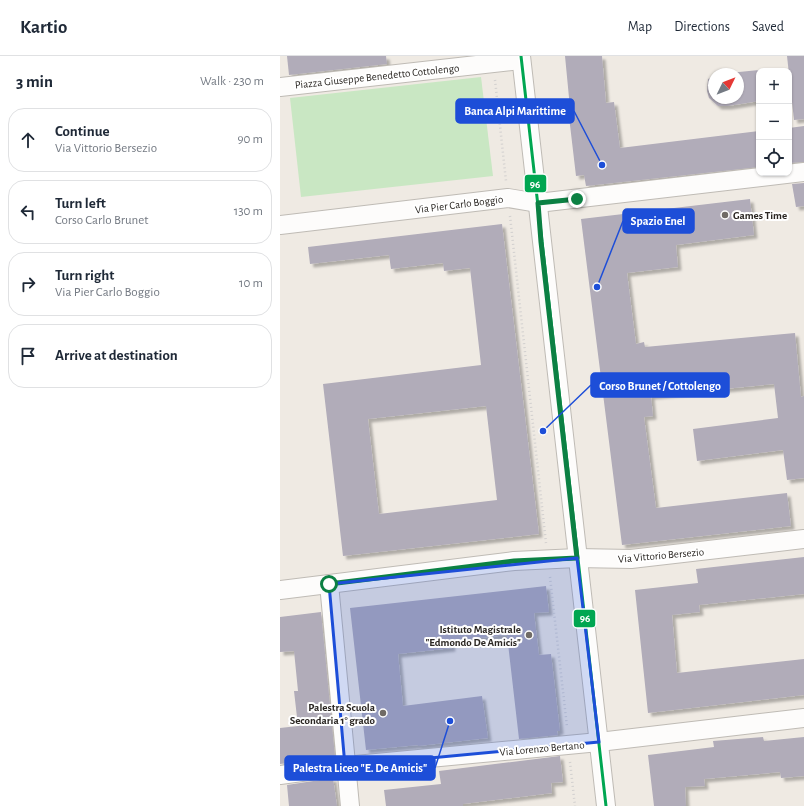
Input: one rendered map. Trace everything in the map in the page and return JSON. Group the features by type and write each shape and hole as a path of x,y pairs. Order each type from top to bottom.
{"street":[{"name":"Piazza Giuseppe Benedetto Cottolengo","path":"280,87 493,64 521,58"},
{"path":"521,58 606,806"},
{"name":"Via Pier Carlo Boggio","path":"280,220 508,198 538,203 804,172"},
{"name":"Via Vittorio Bersezio","path":"280,590 514,561 577,558 631,559 804,540"},
{"path":"329,584 345,766 350,806"},
{"name":"Via Lorenzo Bertano","path":"280,775 345,766 599,742 804,718"}],"path":[{"path":"493,64 575,806"}],"highlighted area":[{"path":"577,558 599,742 345,766 329,584"}],"green space":[{"path":"481,77 493,176 301,197 290,98"}],"building":[{"path":"287,56 386,56 387,64 289,75"},
{"path":"565,56 602,56 606,103 614,102 620,148 756,131 756,167 586,186 584,175 576,176 568,108 570,108"},
{"path":"787,56 804,56 804,119 794,120 792,102 792,68 788,68"},
{"path":"756,70 756,101 744,103 744,72"},
{"path":"716,104 740,104 728,106 718,106"},
{"path":"804,126 804,162 792,163 792,128"},
{"path":"804,183 804,206 796,207 792,184"},
{"path":"750,199 754,235 676,245 678,267 627,273 636,344 644,342 645,347 795,333 801,397 804,396 804,478 787,480 783,450 697,461 693,429 778,418 774,384 651,396 653,416 644,417 656,508 787,493 791,526 622,545 581,219"},
{"path":"502,224 539,534 343,556 323,384 481,365 470,268 444,271 443,263 391,269 389,255 310,264 308,247","holes":["486,406 497,500 379,514 368,419"]},
{"path":"804,557 804,594 699,605 700,612 672,615 677,673 804,659 804,695 648,713 635,590 698,583 696,569"},
{"path":"546,586 549,612 534,613 539,655 551,654 560,731 557,731 558,735 519,739 507,635 451,641 452,648 398,654 403,706 482,696 488,738 366,750 350,608"},
{"path":"321,612 335,757 280,764 280,728 298,726 294,691 298,691 294,651 280,652 280,617"},
{"path":"763,737 764,741 804,737 804,776 781,778 780,772 704,779 705,786 685,787 686,806 654,806 648,755 714,747 713,741"},
{"path":"560,756 563,782 551,783 552,793 463,804 463,806 386,806 384,790 441,784 439,771"},
{"path":"333,778 337,806 289,806 287,785"}],"transit line":[{"name":"96","path":"521,56 606,806"}],"place":[{"name":"Banca Alpi Marittime","path":"602,165"},
{"name":"Games Time","path":"725,215"},
{"name":"Spazio Enel","path":"597,287"},
{"name":"Corso Brunet / Cottolengo","path":"543,431"},
{"name":"Istituto Magistrale \"Edmondo De Amicis\"","path":"529,635"},
{"name":"Palestra Scuola Secondaria 1° grado","path":"383,713"},
{"name":"Palestra Liceo \"E. De Amicis\"","path":"450,721"}],"route":[{"path":"329,584 514,561 577,558 541,242 538,203 577,199"}]}
